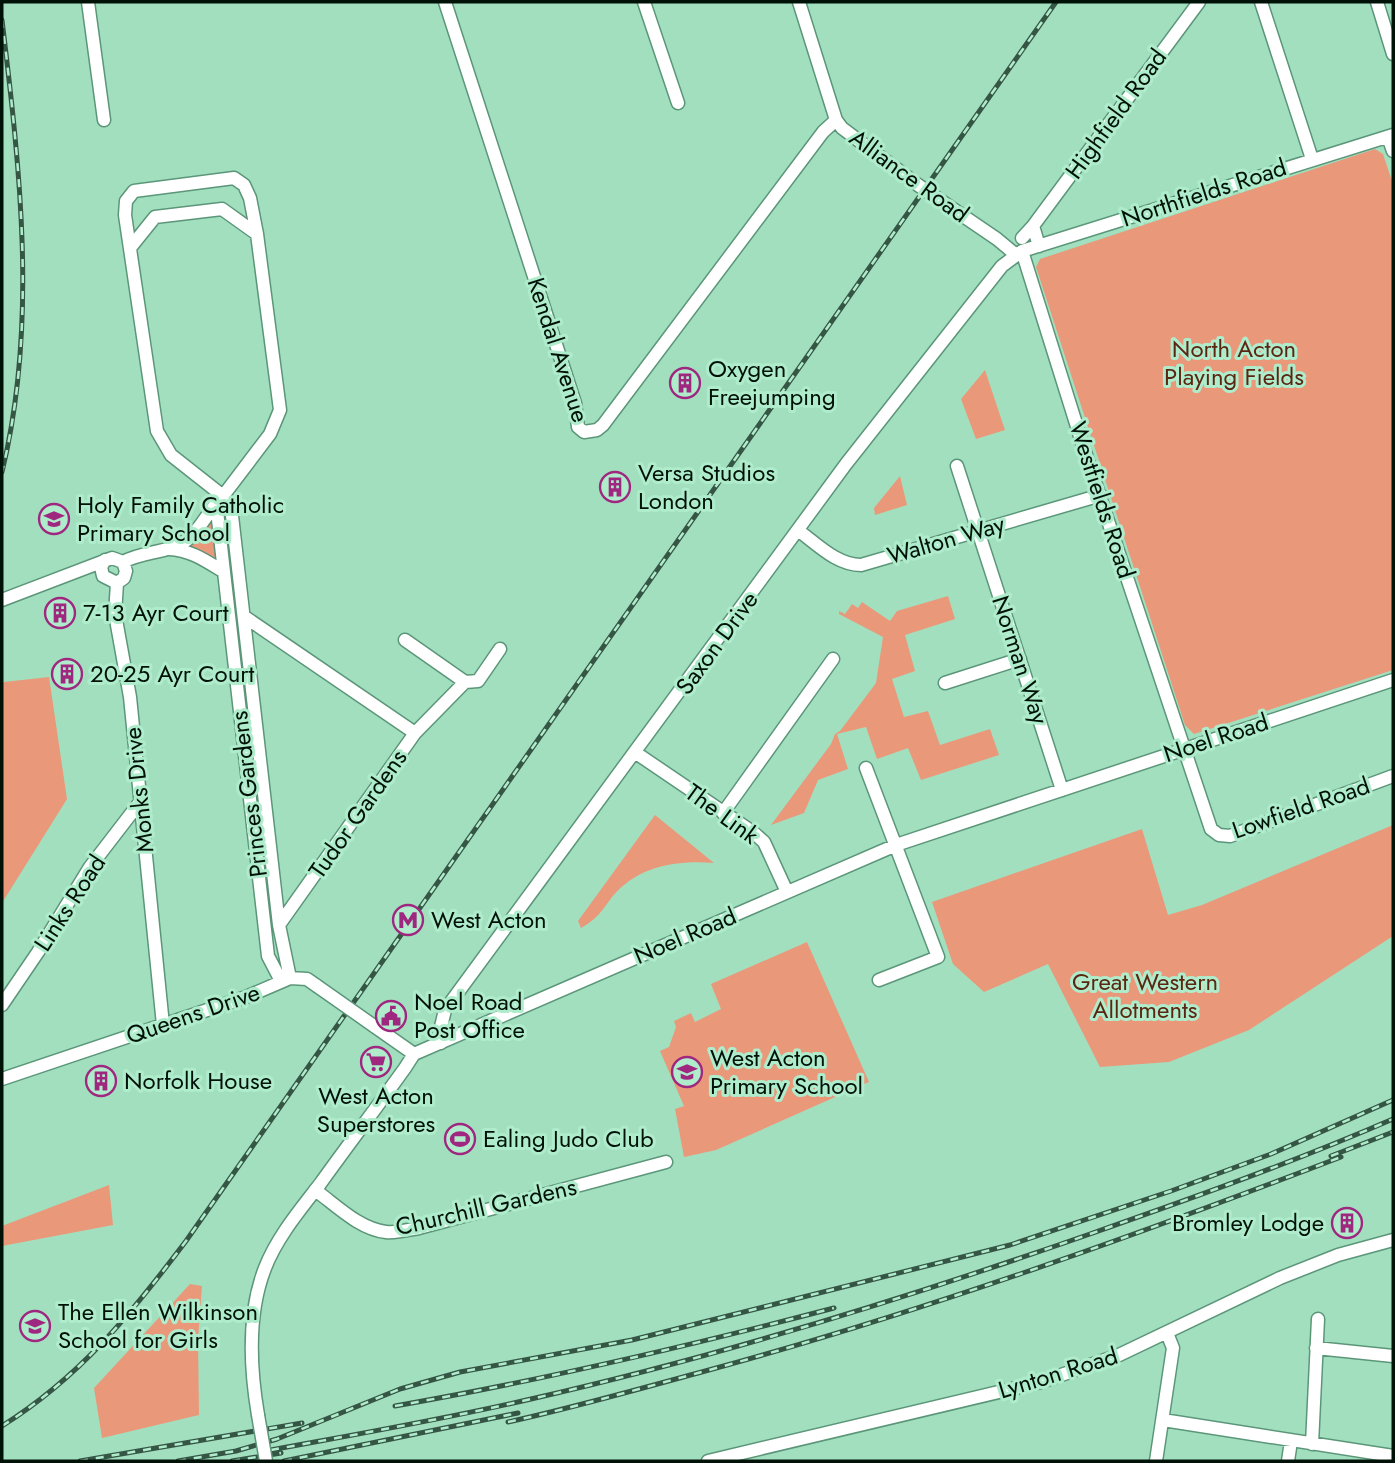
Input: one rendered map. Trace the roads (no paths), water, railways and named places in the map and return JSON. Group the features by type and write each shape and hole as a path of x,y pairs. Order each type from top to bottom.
{"street":[{"path":"88,2 104,120"},
{"name":"Kendal Avenue","path":"445,2 575,403 578,427 584,432 597,430 603,425 823,131 836,121"},
{"path":"644,2 678,103"},
{"name":"Alliance Road","path":"799,2 836,121 901,173 950,207 997,239 1019,247"},
{"name":"Highfield Road","path":"1019,247 1199,2"},
{"path":"1261,2 1311,159"},
{"path":"1377,2 1393,54"},
{"path":"1391,136 1393,151"},
{"name":"Northfields Road","path":"1019,247 1039,246 1391,136"},
{"path":"123,562 134,556 186,541 208,515 270,434 280,410 250,198 244,185 234,178 134,191 126,201 125,215 158,431 171,455 220,499"},
{"path":"130,248 155,217 222,209 257,234"},
{"path":"1033,226 1039,246"},
{"name":"Westfields Road","path":"1019,247 1185,748"},
{"name":"Saxon Drive","path":"440,1043 439,1035 445,1010 846,464 984,286 1019,247"},
{"name":"Norman Way","path":"957,466 1062,790"},
{"name":"Walton Way","path":"799,531 839,560 855,565 867,564 1101,495"},
{"name":"Princes Gardens","path":"220,499 224,572 268,956 285,980"},
{"name":"Princes Gardens","path":"220,499 231,507 285,980"},
{"path":"166,548 181,549 201,557 224,572"},
{"path":"2,600 115,558 123,562 126,571 124,578 117,583 103,576 103,563"},
{"name":"Monks Drive","path":"117,583 115,614 130,697 163,1025"},
{"path":"228,603 243,601"},
{"name":"Tudor Gardens","path":"245,617 415,733 279,925"},
{"path":"405,640 465,682 478,681 500,649"},
{"path":"723,813 833,659"},
{"path":"945,683 1020,659"},
{"name":"Noel Road","path":"414,1054 896,845 1393,680"},
{"path":"415,733 465,682"},
{"name":"Lowfield Road","path":"1185,748 1211,829 1219,835 1230,836 1393,776"},
{"name":"The Link","path":"636,753 764,842 787,892"},
{"path":"866,768 938,957 878,981"},
{"name":"Links Road","path":"2,1005 90,867 141,802"},
{"name":"Queens Drive","path":"2,1079 246,998 285,980 307,979 414,1054"},
{"path":"267,1461 251,1377 252,1346 265,1268 282,1235 414,1054"},
{"name":"Churchill Gardens","path":"315,1190 352,1218 379,1231 389,1232 418,1228 666,1162"},
{"name":"Lynton Road","path":"708,1461 756,1456 1041,1382 1119,1355 1280,1278 1338,1255 1393,1240"},
{"path":"1312,1444 1318,1319"},
{"path":"1156,1461 1173,1348 1167,1333"},
{"path":"1316,1348 1393,1356"},
{"path":"1163,1420 1393,1456"},
{"path":"1288,1461 1291,1441"}],"railway":[{"path":"2,1426 56,1387 103,1342 186,1241 1056,2"},
{"path":"2,20 15,133 23,303 20,360 2,472"},
{"path":"178,1461 236,1451 277,1439 400,1389 460,1372 632,1340 1010,1245 1271,1154 1393,1100"},
{"path":"271,1450 531,1399 743,1345 1021,1258 1281,1165 1393,1119"},
{"path":"1331,1156 1393,1132"},
{"path":"508,1422 603,1399 861,1326 1182,1217 1341,1157"},
{"path":"395,1406 616,1362 834,1308"},
{"path":"284,1461 518,1413"},
{"path":"80,1461 302,1423"},
{"path":"232,1461 281,1453"}],"place":[{"name":"Oxygen Freejumping","path":"685,383"},
{"name":"Versa Studios London","path":"615,487"},
{"name":"Holy Family Catholic Primary School","path":"54,519"},
{"name":"7-13 Ayr Court","path":"60,613"},
{"name":"20-25 Ayr Court","path":"67,674"},
{"name":"West Acton","path":"408,920"},
{"name":"Noel Road Post Office","path":"391,1016"},
{"name":"West Acton Superstores","path":"376,1062"},
{"name":"West Acton Primary School","path":"687,1072"},
{"name":"Norfolk House","path":"101,1081"},
{"name":"Ealing Judo Club","path":"460,1139"},
{"name":"Bromley Lodge","path":"1347,1223"},
{"name":"The Ellen Wilkinson School for Girls","path":"35,1326"}],"park label":[{"name":"North Acton Playing Fields","path":"1234,363"},
{"name":"Great Western Allotments","path":"1145,996"}]}
